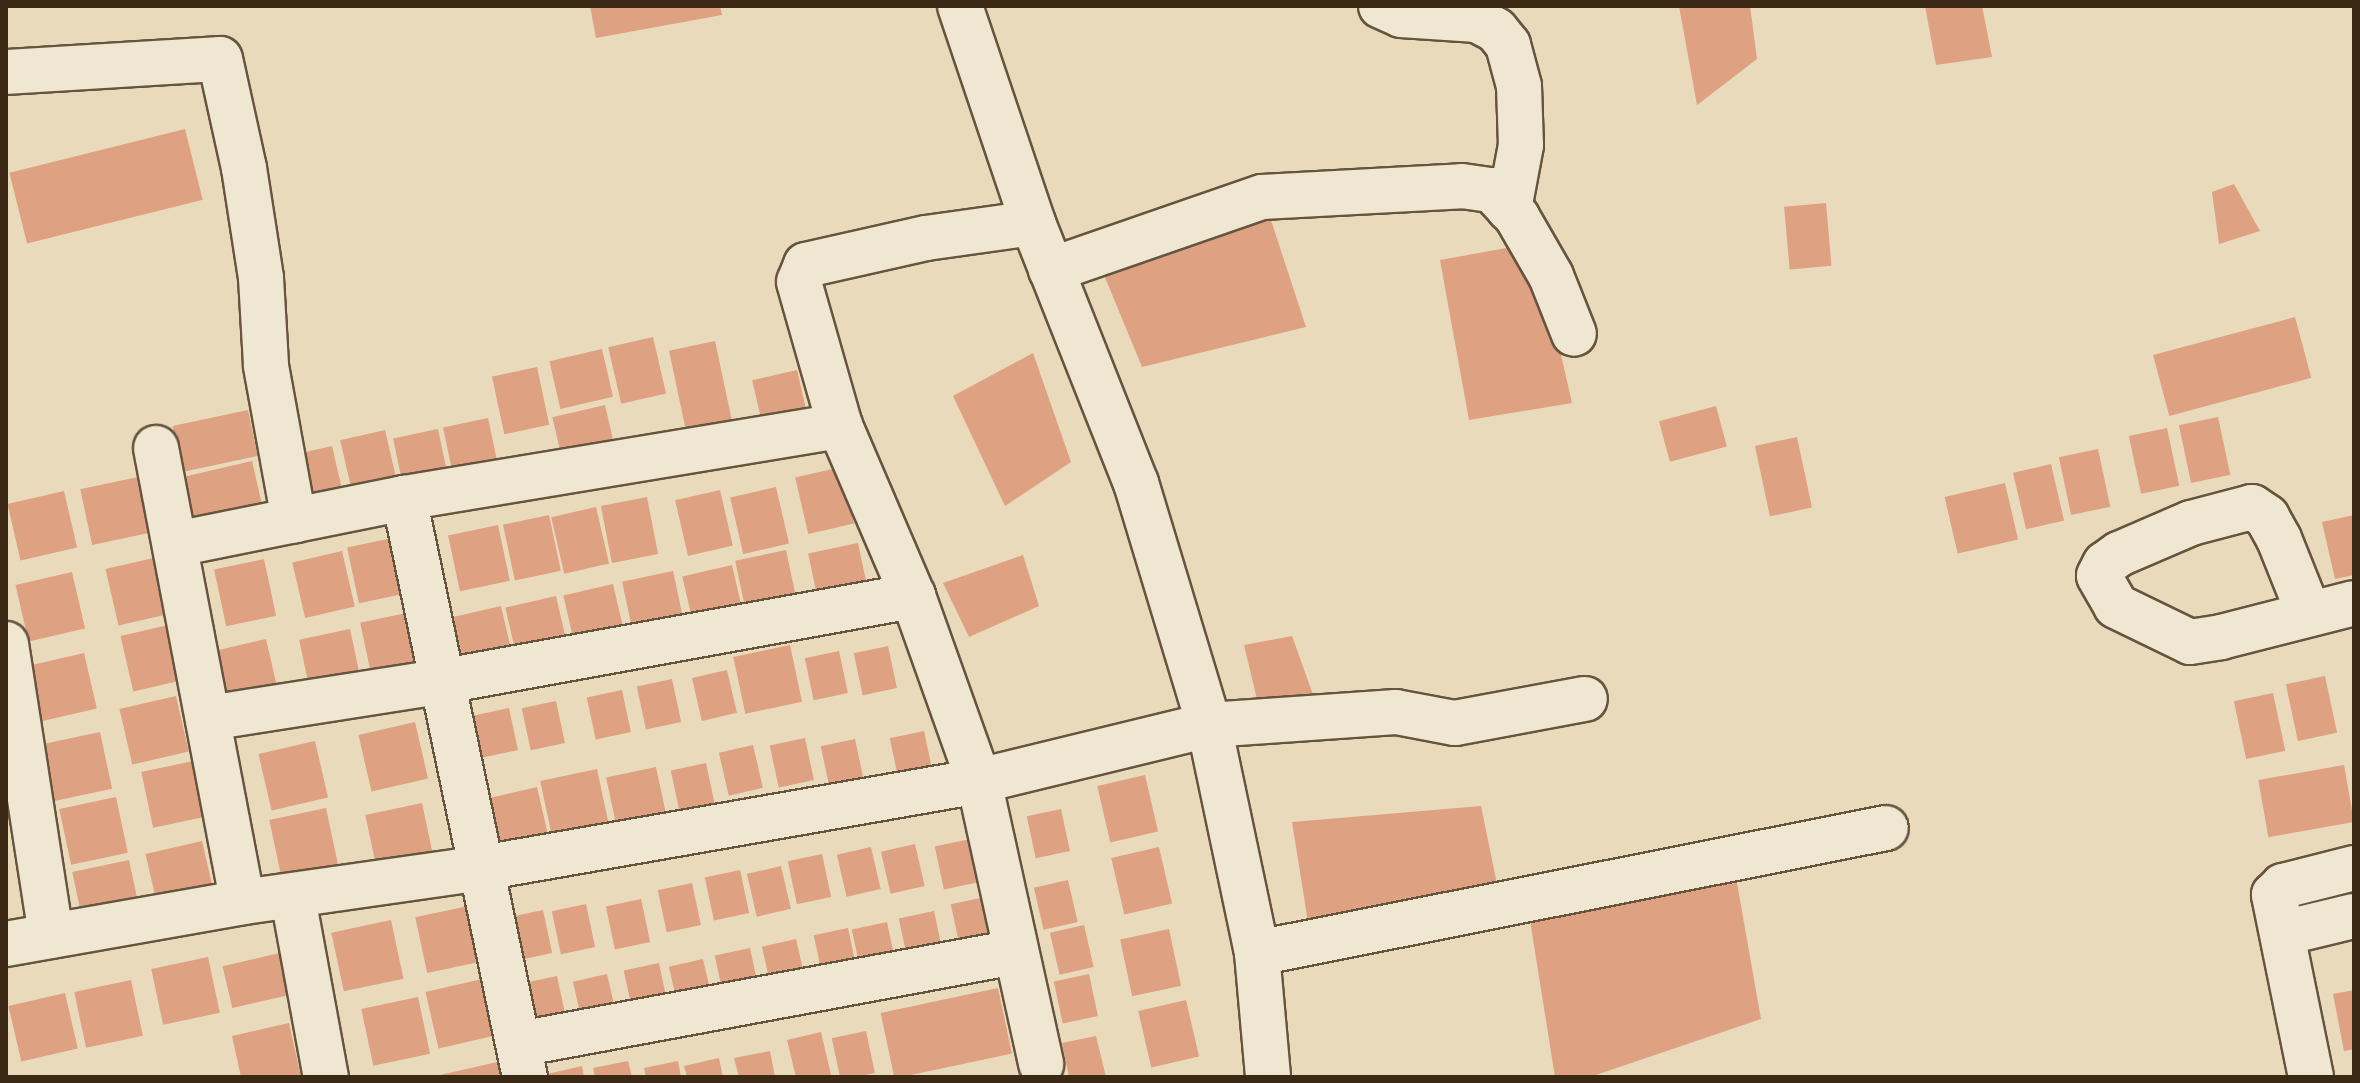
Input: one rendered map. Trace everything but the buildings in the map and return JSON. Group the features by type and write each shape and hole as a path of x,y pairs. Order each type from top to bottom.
{"street":[{"path":"960,6 1033,223 1136,483 1209,725 1257,953 1268,1077"},
{"path":"1381,6 1401,15 1477,20 1496,30 1508,45 1519,86 1521,145 1509,209"},
{"path":"6,72 215,57 223,63 244,168 261,278 266,366 294,520"},
{"path":"1051,270 1262,197 1462,186 1492,190 1509,209 1551,276 1574,334"},
{"path":"1033,223 926,238 806,265 800,294 840,426 913,596 979,781 1041,1064"},
{"path":"176,544 404,498 840,426"},
{"path":"156,448 243,902"},
{"path":"404,498 439,682 522,1060 1015,952"},
{"path":"208,718 439,682 913,596"},
{"path":"2309,614 2354,603"},
{"path":"6,644 51,936"},
{"path":"6,944 243,902 293,898 482,868 979,781 1209,725 1396,712 1455,723 1585,699"},
{"path":"1257,953 1886,828"},
{"path":"2311,1077 2277,889 2354,868"},
{"path":"293,898 326,1077"},
{"path":"2283,933 2354,916"}]}
